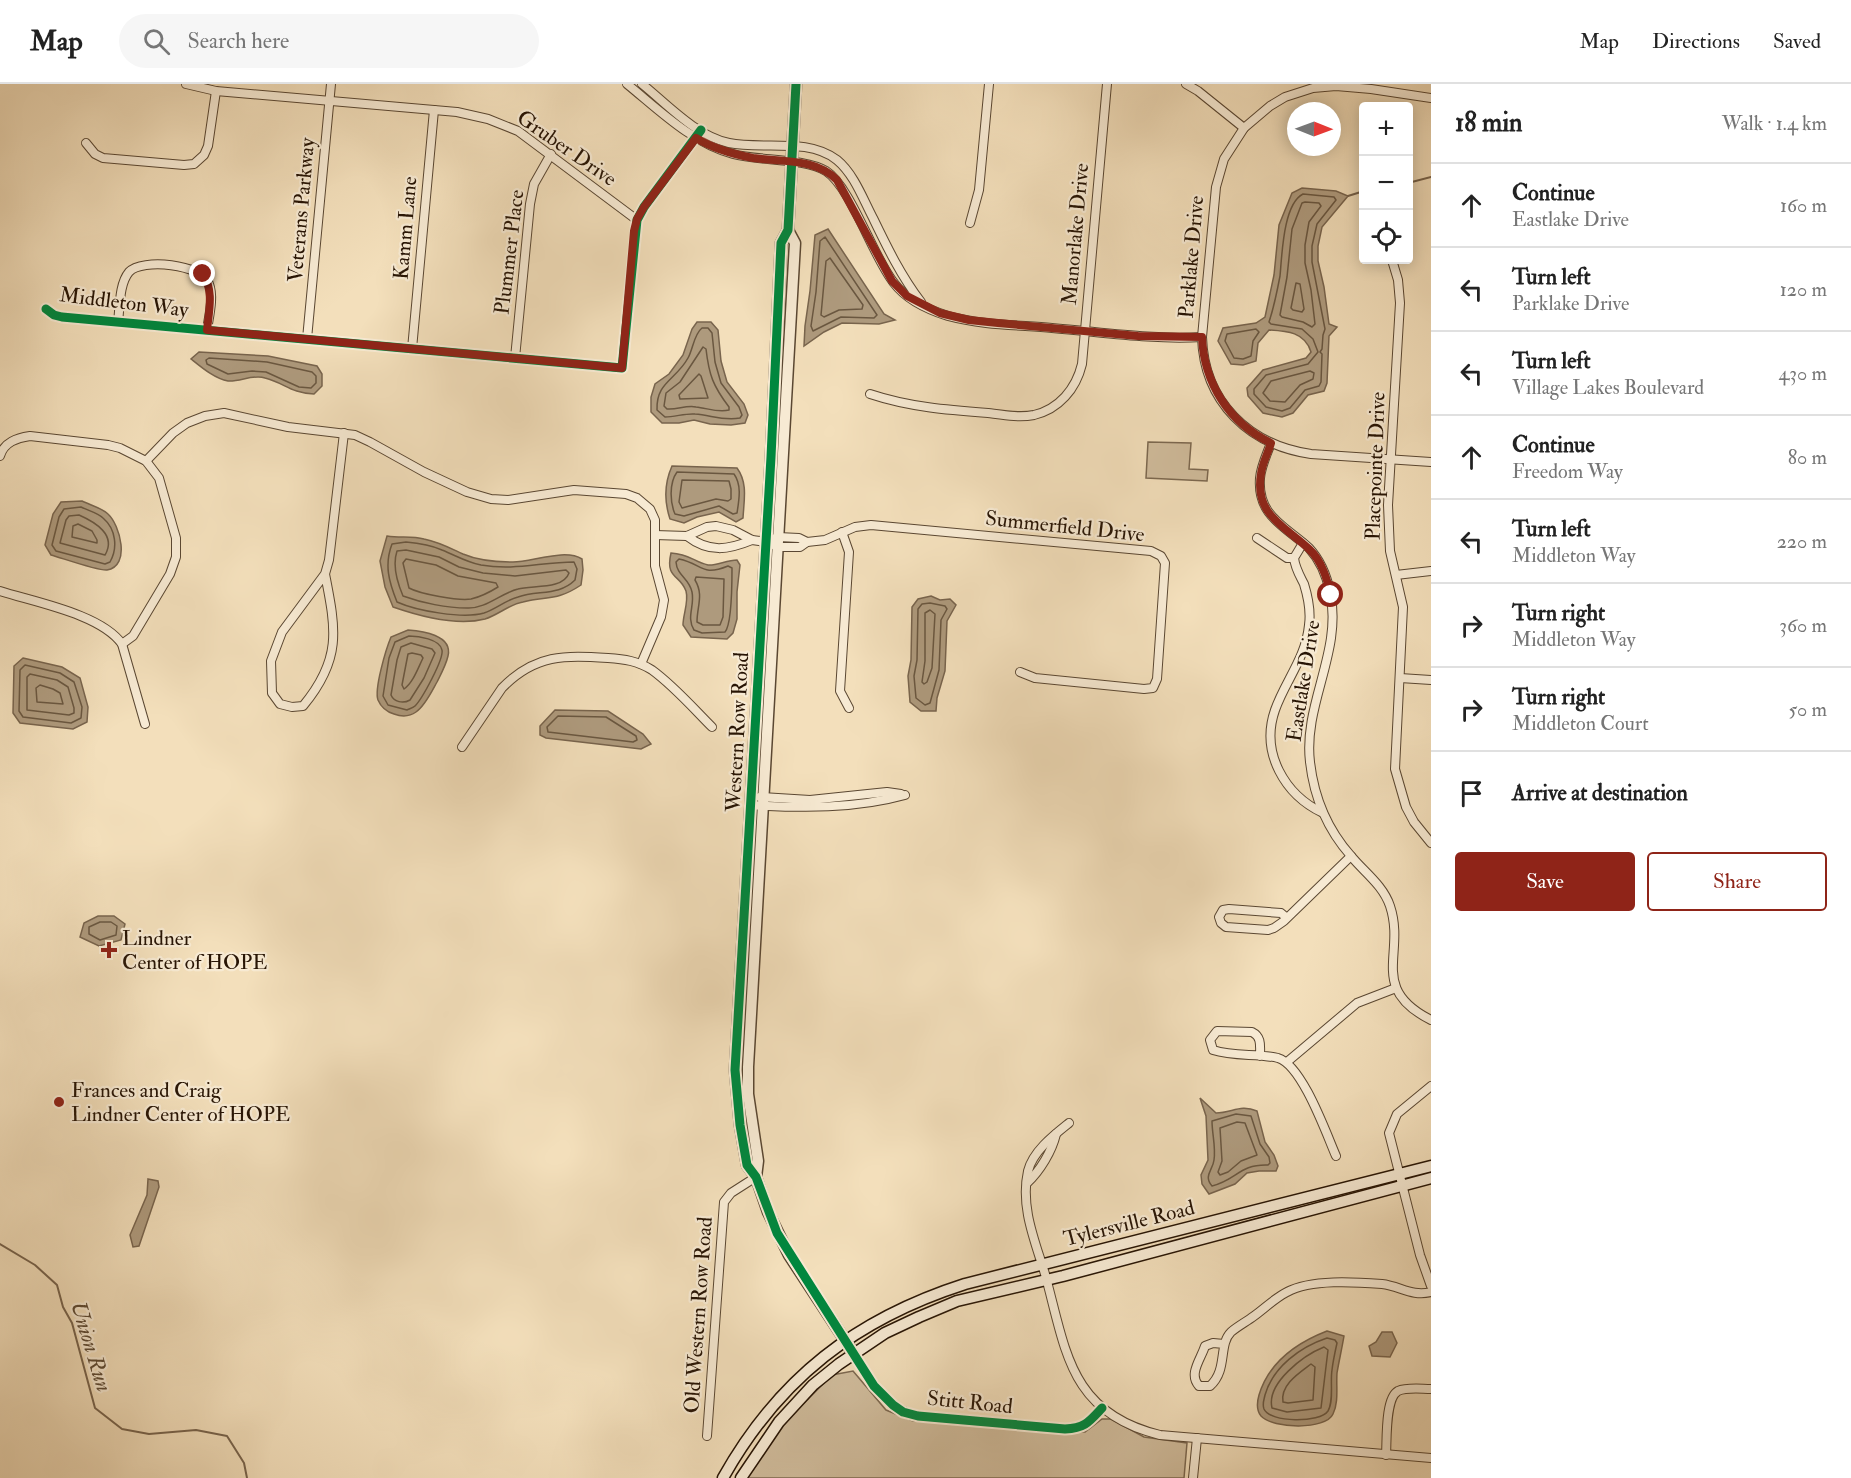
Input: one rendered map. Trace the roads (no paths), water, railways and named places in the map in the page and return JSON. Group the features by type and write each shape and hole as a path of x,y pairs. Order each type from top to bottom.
{"street":[{"name":"Gruber Drive","path":"186,84 216,91 474,115 518,131 637,219"},
{"name":"Veterans Parkway","path":"307,339 331,84"},
{"path":"627,84 698,134 729,143 793,147 824,152 850,175 903,277 924,305"},
{"path":"642,84 709,146 732,154 818,167 828,172 837,180 892,281 907,296 940,313 969,320 1084,331 1202,337"},
{"name":"Western Row Road","path":"796,84 793,147 789,162 788,230 781,243 735,1070 737,1107 747,1165 756,1177 780,1238 854,1354"},
{"path":"970,223 979,190 989,84"},
{"name":"Manorlake Drive","path":"870,394 892,402 927,408 1013,416 1036,414 1048,410 1062,400 1076,381 1082,364 1107,84"},
{"path":"1186,84 1244,128"},
{"name":"Parklake Drive","path":"1431,98 1382,90 1336,86 1318,87 1285,97 1260,113 1244,128 1224,159 1216,187 1202,337 1204,360 1209,377 1221,400 1238,421 1271,443 1311,454 1431,462"},
{"path":"86,143 95,154 103,158 194,164 208,146 216,91"},
{"name":"Kamm Lane","path":"412,349 434,110"},
{"name":"Middleton Way","path":"46,309 62,317 622,368 637,219 698,134"},
{"name":"Plummer Place","path":"515,358 530,204 534,184 551,154"},
{"name":"Western Row Road","path":"756,1177 758,1161 748,1095 747,1067 795,243 788,230"},
{"path":"118,322 125,278 136,266 146,264 185,268 203,274 209,283 211,294 207,330"},
{"name":"Placepointe Drive","path":"1393,264 1398,280 1400,303 1388,534 1403,607 1395,769 1406,807 1420,831 1431,843"},
{"path":"146,461 173,433 187,423 205,416 224,413 288,427 344,434 370,442 424,472 467,492 491,500 508,500 574,490 632,496 642,501 650,509 655,520 655,566 662,588 664,605 641,664"},
{"path":"325,574 334,618 335,642 331,658 314,693 303,706 292,708 280,704 272,693 271,661 282,632 325,574 329,560 344,434"},
{"path":"0,456 9,443 30,436 108,445 120,448 146,461 159,478 176,538 176,557 170,574 133,636 122,644"},
{"name":"Eastlake Drive","path":"1271,443 1260,475 1262,499 1274,520 1310,549 1322,568 1328,584 1333,612 1331,640 1310,731 1312,777 1323,813 1339,842 1378,885 1389,905 1394,927 1392,967 1396,988"},
{"name":"Summerfield Drive","path":"766,542 800,547 807,542 825,540 855,527 871,525 1151,551 1161,556 1165,563 1157,680 1153,687 1144,689 1035,678 1020,672"},
{"path":"655,535 687,536 707,527 716,526 733,530 753,540 766,542"},
{"path":"842,532 849,552 840,691 849,708"},
{"path":"687,536 700,545 718,549 730,548 753,540"},
{"path":"1257,538 1287,558 1294,558"},
{"path":"1303,543 1294,558 1307,596 1309,625 1303,654 1275,710 1271,727 1271,744 1276,766 1288,785 1308,806 1323,813"},
{"path":"1396,575 1431,571"},
{"path":"0,591 87,618 116,635 122,644 145,724"},
{"path":"462,747 502,688 510,680 530,668 562,657 574,656 620,659 641,664 665,681 712,727"},
{"path":"1400,678 1431,680"},
{"path":"751,800 814,808 887,800 905,795 887,792 810,800 763,801"},
{"path":"1287,918 1281,913 1229,909 1223,910 1219,917 1221,924 1226,927 1268,930 1274,928 1287,918 1351,856"},
{"path":"1287,1062 1357,1003 1396,988 1412,1009 1431,1020"},
{"path":"1260,1056 1260,1040 1257,1034 1252,1032 1217,1031 1210,1040 1213,1050 1224,1054 1277,1058 1287,1062 1299,1076 1336,1156"},
{"path":"1431,1086 1403,1108 1393,1120 1389,1137 1420,1255 1431,1286"},
{"path":"1069,1123 1046,1140 1028,1169 1026,1205 1068,1359 1082,1384 1102,1408 1144,1431 1173,1437 1431,1458"},
{"name":"Tylersville Road","path":"845,1340 869,1325 932,1295 1431,1166"},
{"name":"Old Western Row Road","path":"707,1436 724,1202 731,1193 756,1177"},
{"name":"Tylersville Road","path":"854,1354 885,1333 957,1301 1046,1280 1431,1178"},
{"path":"1224,1344 1213,1343 1205,1346 1194,1376 1199,1386 1210,1386 1214,1382 1223,1361 1224,1344 1233,1330 1276,1299 1296,1288 1307,1285 1382,1284 1415,1294 1431,1292"},
{"path":"723,1478 741,1446 765,1414 816,1363 845,1340"},
{"path":"741,1478 779,1422 796,1402 829,1372 854,1354"},
{"name":"Stitt Road","path":"854,1354 884,1397 903,1412 918,1416 1079,1429 1102,1408"},
{"path":"1386,1455 1389,1405 1394,1393 1406,1389 1431,1389"},
{"path":"1193,1478 1197,1438"}],"water":[{"path":"1302,188 1336,191 1348,196 1322,227 1318,246 1318,261 1329,324 1337,327 1329,336 1327,383 1324,391 1308,395 1293,413 1282,417 1263,413 1248,396 1247,388 1263,370 1306,358 1311,352 1304,340 1289,332 1269,330 1258,343 1256,361 1243,365 1231,364 1218,341 1223,328 1256,323 1265,317 1274,275 1279,225 1292,193"},
{"path":"828,229 884,314 895,320 879,324 842,323 804,346 815,235"},
{"path":"697,322 711,322 718,330 721,361 727,382 744,404 748,415 745,423 710,424 694,420 662,423 651,412 651,397 655,384 669,374 683,355 692,329"},
{"path":"199,352 268,356 317,366 322,374 322,386 314,394 299,392 260,377 233,381 223,380 191,359"},
{"path":"672,466 737,468 744,486 743,518 736,522 719,512 697,517 684,523 670,519 666,492 667,479"},
{"path":"82,501 105,512 112,519 119,535 121,553 119,561 107,570 51,555 45,545 53,514 61,502"},
{"path":"387,536 429,540 469,556 494,561 513,562 558,555 575,556 582,559 581,585 559,596 518,603 490,617 474,621 451,621 415,614 393,607 385,587 380,561"},
{"path":"671,553 708,565 737,560 740,565 737,619 733,633 727,639 691,637 683,625 687,595 670,568"},
{"path":"931,596 940,600 950,599 956,605 947,621 945,671 937,698 936,711 921,711 910,702 908,676 911,660 912,607 918,599"},
{"path":"408,630 428,633 441,639 446,643 448,656 442,673 425,702 413,714 403,716 387,711 378,700 377,695 379,678 391,637"},
{"path":"23,658 62,667 80,678 88,707 87,722 73,729 20,723 13,713 14,666"},
{"path":"555,710 608,711 643,734 651,744 641,749 546,738 540,735 540,726"},
{"path":"98,916 114,916 125,924 121,940 99,946 80,937 84,923"},
{"path":"1200,1098 1216,1113 1241,1109 1257,1111 1265,1142 1278,1166 1276,1171 1247,1173 1235,1184 1209,1194 1202,1184 1201,1175 1208,1160 1206,1116"},
{"path":"148,1179 158,1181 159,1187 139,1246 133,1247 130,1235 147,1195"},
{"path":"1327,1331 1344,1336 1337,1373 1337,1399 1333,1414 1320,1423 1299,1426 1276,1423 1261,1416 1257,1406 1259,1395 1269,1373 1294,1348"},
{"path":"1382,1332 1392,1332 1397,1343 1390,1357 1372,1356 1369,1346 1376,1342"}],"waterway":[{"path":"1413,182 1431,177"},
{"path":"1348,196 1359,193"},
{"name":"Union Run","path":"0,1244 35,1265 57,1285 63,1307 72,1323 95,1408 122,1429 149,1434 196,1430 227,1436 244,1463 247,1478"}],"place":[{"name":"Lindner Center of HOPE","path":"109,950"},
{"name":"Frances and Craig Lindner Center of HOPE","path":"59,1102"}]}
